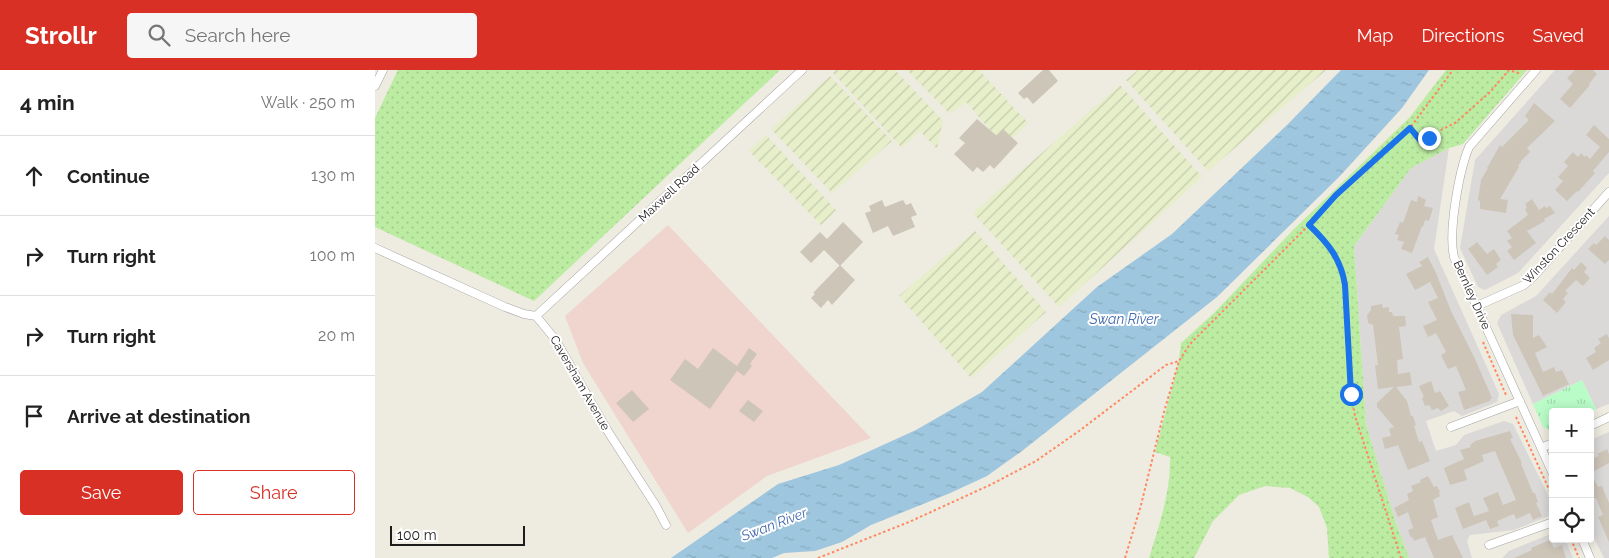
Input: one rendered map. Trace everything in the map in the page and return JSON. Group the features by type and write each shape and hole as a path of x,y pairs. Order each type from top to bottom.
{"street":[{"path":"375,86 383,70"},
{"name":"Maxwell Road","path":"536,316 802,70"},
{"name":"Bernley Drive","path":"1535,70 1469,147 1463,162 1451,246 1454,257 1549,465"},
{"name":"Winston Crescent","path":"1477,306 1524,285 1609,192"},
{"path":"375,248 505,307 536,316"},
{"name":"Caversham Avenue","path":"536,316 555,338 607,430 656,506 666,525"},
{"path":"1451,428 1520,401"},
{"path":"1594,424 1609,417"},
{"path":"1541,448 1549,445"},
{"path":"1489,546 1549,524"},
{"path":"1584,543 1590,558"}],"path":[{"path":"1125,558 1179,361 1190,344 1309,225 1336,195 1410,128 1453,70"},
{"path":"1410,128 1420,140 1426,140 1459,120 1490,92 1509,70 1522,75 1527,70"},
{"path":"1309,225 1331,248 1342,272 1345,285 1351,394 1355,416 1401,558"},
{"path":"1482,341 1506,395"},
{"path":"818,558 909,522 990,485 1035,461 1079,431 1166,365 1179,361"},
{"path":"1516,417 1549,489"},
{"path":"1573,543 1579,558"}],"shaded area":[{"path":"1555,70 1609,70 1609,173 1518,273 1485,290 1478,287 1460,248 1475,160"},
{"path":"1449,148 1434,249 1499,394 1497,402 1462,416 1454,411 1426,421 1436,451 1456,445 1464,435 1504,421 1513,424 1549,497 1549,516 1514,530 1470,535 1467,541 1472,558 1409,558 1395,520 1366,424 1354,246 1411,168"},
{"path":"1609,216 1609,404 1596,409 1582,380 1533,404 1497,323 1501,315 1536,296"},
{"path":"668,225 871,438 767,476 688,533 583,363 565,316"},
{"path":"1609,432 1609,558 1604,558 1594,538 1594,438"},
{"path":"1549,535 1549,543 1567,543 1573,558 1502,558 1509,551"}],"green space":[{"path":"398,70 780,70 534,301 375,227 375,118"},
{"path":"836,70 895,70 943,121 937,149 920,131 902,148 833,73"},
{"path":"907,70 979,70 1028,123 1004,146 966,102 950,114"},
{"path":"1138,70 1326,70 1208,171 1126,80"},
{"path":"1446,70 1527,70 1463,144 1449,148 1411,168 1354,246 1366,424 1395,520 1409,558 1329,558 1327,528 1319,507 1308,497 1290,488 1265,486 1239,495 1213,521 1194,558 1149,558 1164,509 1170,470 1170,457 1155,452 1179,361 1181,343 1214,313 1293,230 1410,117"},
{"path":"830,76 892,141 832,193 771,129"},
{"path":"1120,85 1202,177 1059,307 973,213"},
{"path":"766,135 836,210 821,225 749,151"},
{"path":"975,231 1046,312 971,378 899,296"},
{"path":"1582,380 1596,409 1549,408 1549,430 1543,427 1533,404"}],"water":[{"name":"Swan River","path":"1341,70 1429,70 1402,108 1339,177 1217,297 1022,451 987,476 871,525 842,542 815,551 784,553 772,558 671,558 778,484 839,465 916,430 982,392 1097,287 1172,234 1287,125"}],"building":[{"path":"1043,70 1049,70 1058,81 1033,104 1027,97 1024,99 1018,93"},
{"path":"1575,70 1593,70 1597,74 1570,108 1560,99 1573,84 1567,78"},
{"path":"1534,103 1555,121 1527,148 1530,152 1521,161 1500,199 1508,200 1506,213 1480,209 1480,201 1478,200 1481,180 1487,168 1500,145 1502,147 1529,120 1525,116"},
{"path":"977,119 997,136 1003,129 1018,143 994,169 990,165 983,172 977,167 973,172 954,154 965,143 959,138"},
{"path":"1594,125 1609,139 1609,152 1593,171 1595,173 1567,201 1555,190 1563,181 1558,177 1568,166 1564,162 1573,152 1578,157 1581,153 1590,159 1600,147 1586,135"},
{"path":"1418,196 1426,200 1424,206 1433,208 1429,221 1425,220 1422,226 1412,253 1401,249 1404,242 1397,240 1399,235 1395,234 1400,222 1403,223 1411,200 1417,202"},
{"path":"1532,199 1539,210 1545,206 1546,208 1550,206 1555,213 1527,231 1536,243 1514,260 1507,251 1512,247 1507,241 1512,238 1507,231 1528,215 1525,204"},
{"path":"882,200 885,207 903,200 906,205 911,203 917,215 911,217 915,227 893,236 888,226 873,233 865,213 871,211 869,206"},
{"path":"843,222 863,242 840,266 824,250 811,263 800,252 820,232 827,239"},
{"path":"1605,236 1609,240 1609,260 1605,264 1588,249 1594,243 1596,245"},
{"path":"1477,242 1487,254 1494,249 1501,260 1496,264 1498,267 1487,275 1468,249"},
{"path":"1428,257 1492,398 1490,401 1464,410 1458,392 1466,390 1456,366 1448,369 1441,355 1446,352 1436,333 1428,337 1423,326 1437,320 1428,302 1438,298 1430,282 1415,290 1406,274 1422,266 1419,262"},
{"path":"1581,262 1587,268 1584,272 1590,278 1583,286 1576,280 1565,291 1568,293 1563,299 1566,302 1557,313 1543,300 1550,292 1552,294 1572,268 1574,270"},
{"path":"840,265 855,280 832,305 828,300 821,308 811,298 815,294 813,293"},
{"path":"1382,304 1383,308 1389,307 1389,312 1392,312 1393,316 1405,316 1406,326 1399,327 1403,359 1397,360 1398,374 1410,372 1412,385 1396,387 1407,401 1411,416 1413,416 1416,425 1414,426 1419,442 1422,441 1430,461 1408,470 1398,445 1385,449 1382,438 1391,436 1389,429 1394,427 1377,407 1377,403 1394,387 1378,389 1375,365 1378,365 1373,325 1368,323 1367,315 1371,310 1371,306"},
{"path":"1511,314 1533,315 1533,338 1539,335 1547,347 1535,353 1543,372 1554,367 1556,372 1562,370 1569,384 1543,396 1513,335"},
{"path":"1607,334 1609,338 1609,360 1593,370 1586,358 1596,352 1594,348 1601,343 1598,339"},
{"path":"713,348 737,366 749,348 757,354 750,364 752,366 744,376 737,371 710,409 670,380 685,359 698,369"},
{"path":"1431,381 1435,393 1440,391 1449,406 1441,411 1438,408 1432,410 1429,405 1425,406 1422,398 1424,397 1419,386"},
{"path":"632,390 649,409 633,422 616,403"},
{"path":"748,400 763,411 754,422 739,411"},
{"path":"1510,431 1513,438 1510,439 1522,463 1533,493 1535,493 1538,502 1536,503 1542,516 1533,520 1530,513 1516,519 1514,514 1497,521 1499,526 1490,529 1486,520 1463,529 1455,508 1469,502 1474,516 1489,511 1483,498 1498,492 1503,505 1516,500 1495,451 1482,455 1484,461 1464,470 1467,480 1450,485 1444,468 1464,459 1460,450 1471,447 1470,445 1475,441"},
{"path":"1607,449 1609,463 1594,471 1594,458 1599,456 1597,454"},
{"path":"1428,476 1434,487 1437,486 1440,492 1440,496 1433,500 1438,517 1431,520 1438,540 1452,535 1463,558 1434,558 1425,537 1414,541 1413,537 1411,538 1408,530 1413,528 1408,512 1398,517 1394,508 1409,500 1407,494 1413,491 1411,486 1421,482 1420,480"},
{"path":"1594,479 1598,487 1602,486 1609,503 1609,542 1598,517 1603,515 1596,498 1594,499"},
{"path":"1549,540 1554,548 1562,545 1566,558 1514,558 1532,550 1531,548"}],"route":[{"path":"1351,394 1345,285 1342,272 1331,248 1309,225 1336,195 1410,128 1420,140 1423,141 1429,138"}]}
